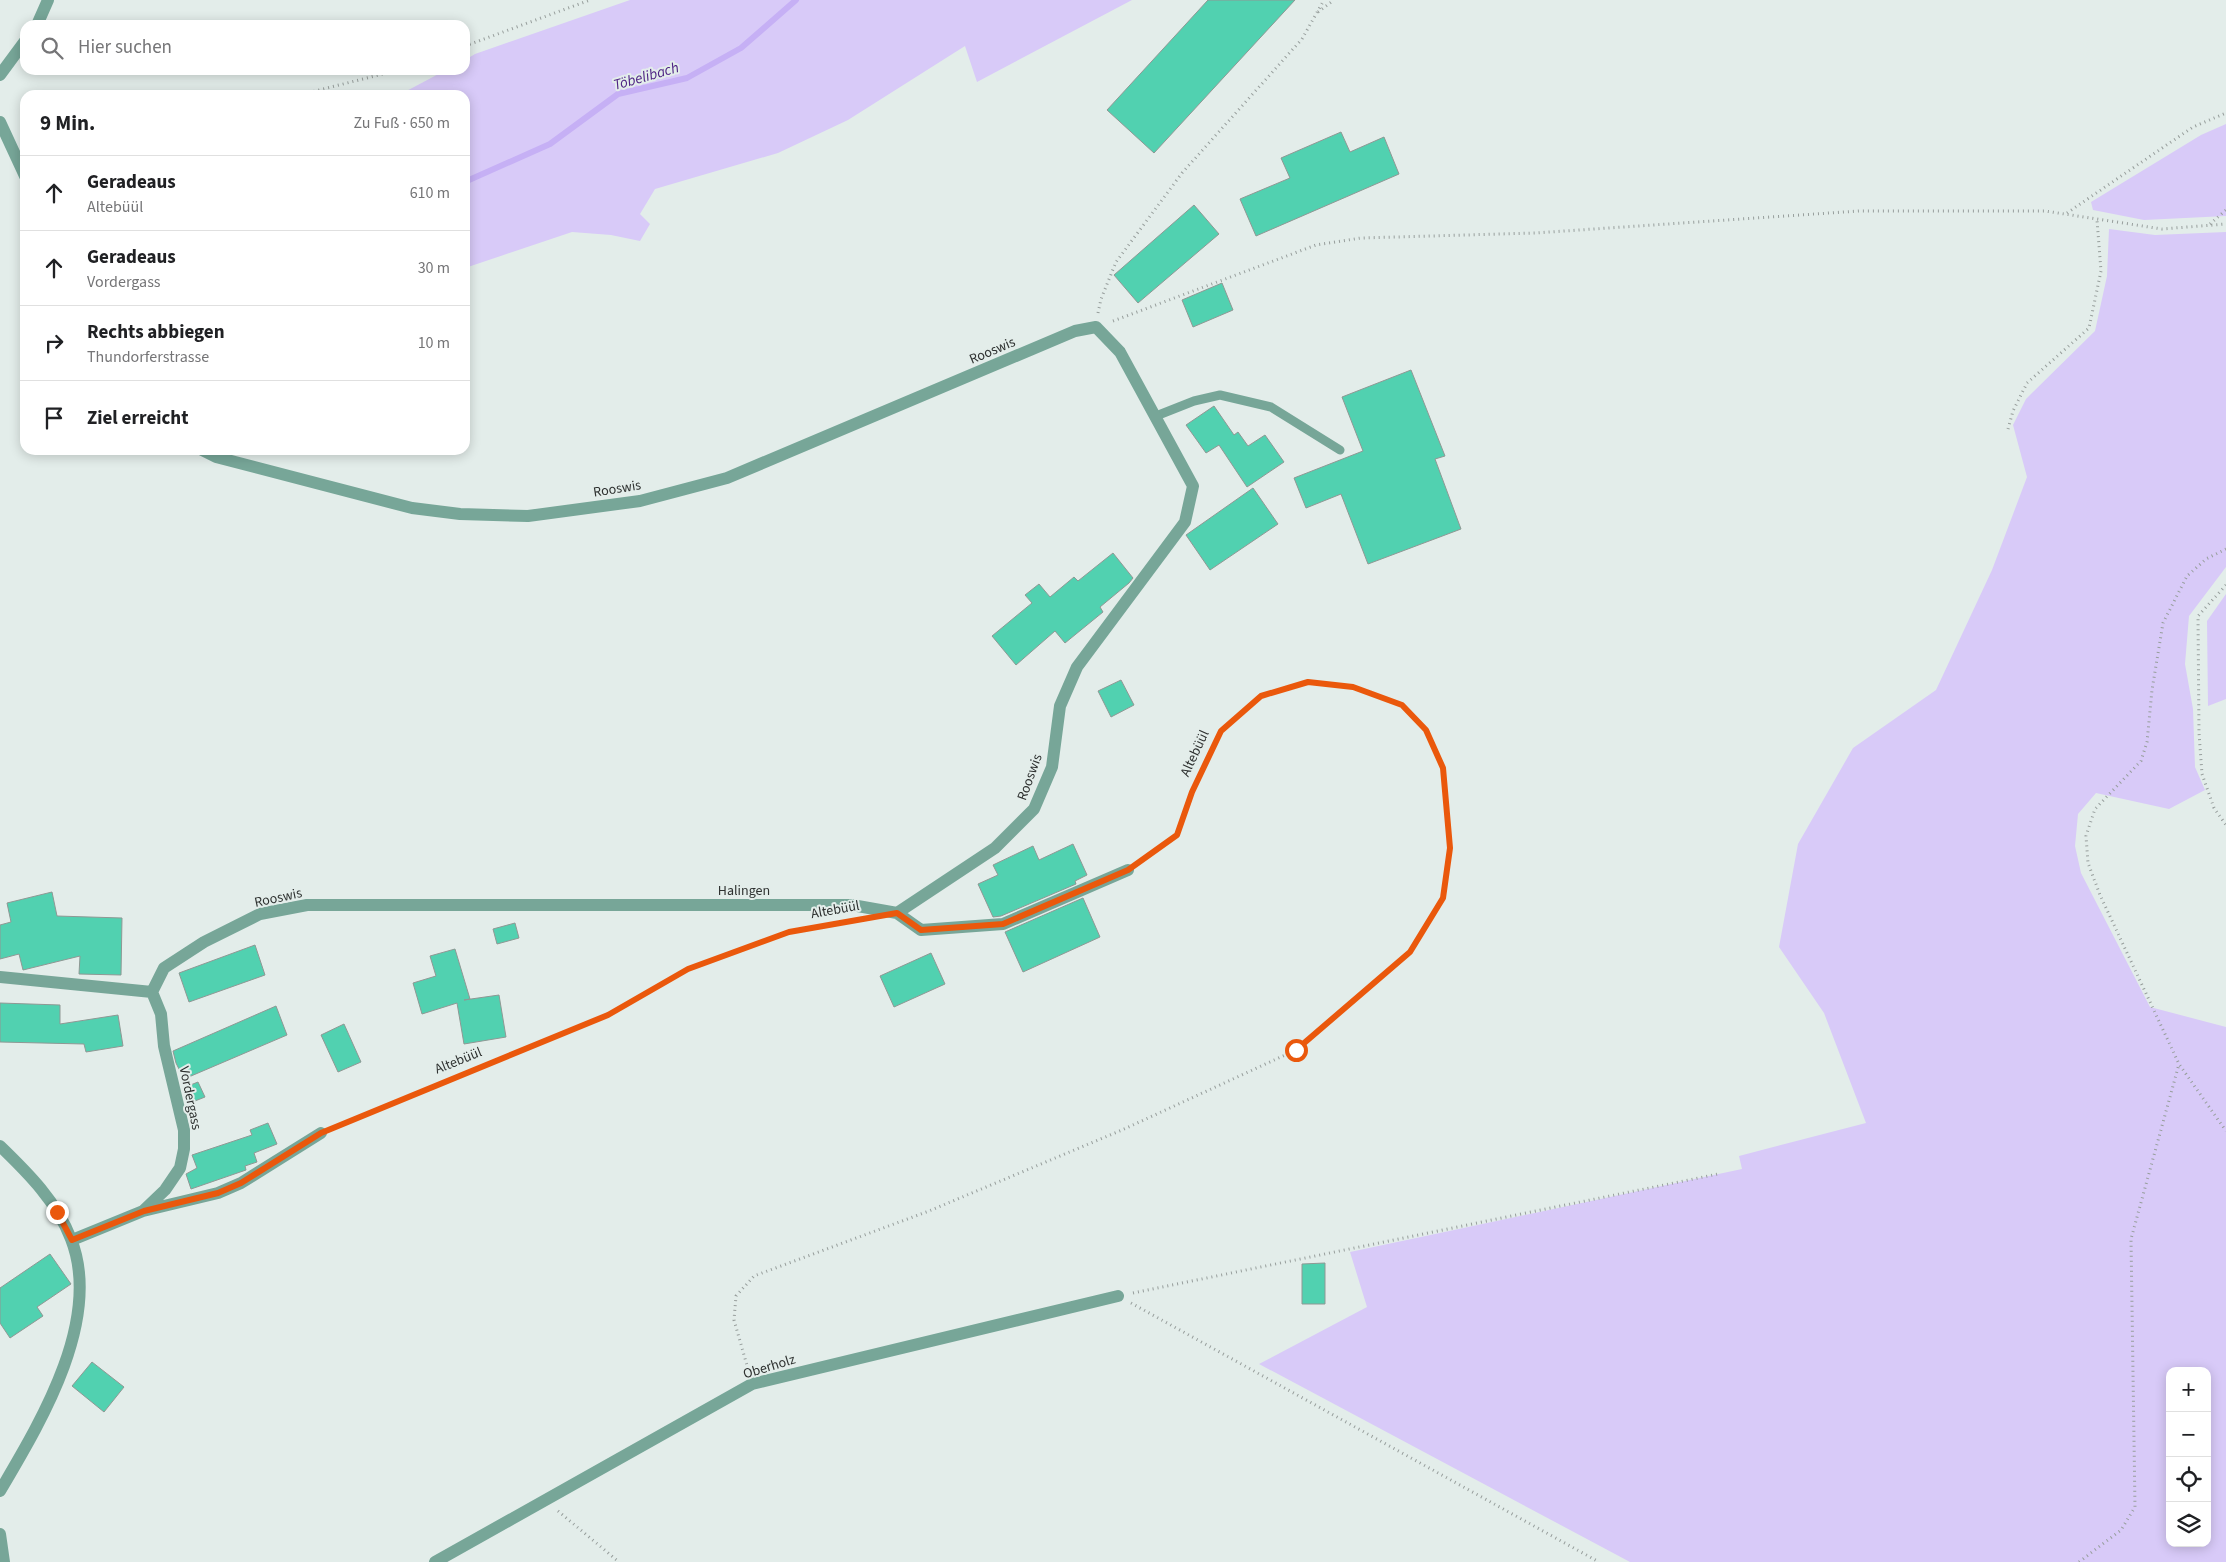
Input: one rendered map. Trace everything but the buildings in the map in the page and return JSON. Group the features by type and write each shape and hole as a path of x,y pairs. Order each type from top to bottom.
{"street":[{"path":"39,20 48,0"},
{"path":"0,75 20,48"},
{"path":"0,122 20,165"},
{"name":"Rooswis","path":"212,455 412,508 460,514 528,516 640,501 727,478 1075,330 1096,327 1120,352 1193,486 1185,522 1077,667 1060,706 1052,767 1034,809 995,848 897,913"},
{"path":"897,913 921,930 1003,924 1128,870"},
{"name":"Rooswis","path":"152,992 164,968 204,942 260,914 307,905 590,905"},
{"name":"Halingen","path":"590,905 852,905 897,913"},
{"path":"0,976 152,992"},
{"name":"Vordergass","path":"72,1240 144,1211 165,1190 180,1168 184,1149 184,1130 164,1046 161,1014 152,992"},
{"path":"144,1211 218,1193 241,1183 321,1133"},
{"path":"0,1146 42,1189 72,1240 77,1260 80,1296 72,1341 44,1410 0,1491"},
{"name":"Oberholz","path":"435,1562 752,1384 1118,1296"},
{"path":"0,1534 4,1562"}],"lane":[{"path":"1156,416 1194,401 1220,394 1271,407 1340,450"}],"path":[{"path":"470,44 590,0"},
{"path":"1096,327 1101,299 1116,262 1182,173 1302,39 1324,0"},
{"path":"1316,14 1334,0"},
{"path":"318,90 379,75"},
{"path":"2067,213 2193,127 2226,113"},
{"path":"2210,225 2226,210"},
{"path":"1096,327 1316,244 1361,238 1535,233 1859,211 2045,211 2162,229 2226,224"},
{"path":"2008,429 2013,411 2027,383 2089,328 2101,271 2098,220"},
{"path":"2226,549 2206,559 2187,576 2163,623 2152,690 2147,742 2141,761 2096,809 2086,836 2088,863 2100,895 2179,1064 2226,1131"},
{"path":"2226,585 2198,616 2199,733 2202,774 2214,808 2226,825"},
{"name":"Altebüül","path":"752,1384 734,1320 736,1296 754,1276 929,1211 1122,1130 1296,1050 1410,952 1443,898 1450,848 1443,768 1426,730 1402,705 1353,687 1308,682 1261,696 1221,731 1192,792 1177,835 1128,870"},
{"name":"Altebüül","path":"321,1133 608,1015 688,969 789,932 848,922"},
{"path":"2079,1562 2121,1530 2135,1507 2131,1239 2179,1064"},
{"path":"1118,1296 1718,1174"},
{"path":"1118,1296 1598,1562"},
{"path":"546,1501 618,1562"}],"shaded area":[{"path":"630,0 1132,0 977,82 965,46 848,120 778,153 655,189 640,214 650,224 640,241 611,235 572,232 470,266 470,90 408,90 437,75 470,75 470,57"},
{"path":"2226,124 2226,216 2144,220 2093,210 2091,202 2201,135"},
{"path":"2109,229 2155,235 2226,232 2226,567 2189,616 2185,664 2193,709 2195,767 2205,790 2169,809 2096,793 2078,814 2075,846 2081,873 2150,1007 2226,1027 2226,1562 1630,1562 1259,1364 1367,1307 1350,1252 1742,1169 1739,1156 1866,1123 1824,1013 1779,947 1798,844 1853,748 1936,690 1992,570 2027,477 2013,425 2026,399 2095,331 2107,276"},
{"path":"2226,594 2226,699 2208,706 2207,621"}],"waterway":[{"name":"Töbelibach","path":"470,180 550,144 618,94 687,78 741,48 796,0"}],"route":[{"path":"57,1212 72,1240 144,1211 218,1193 264,1170 321,1133 608,1015 688,969 789,932 897,913 921,930 1003,924 1128,870 1177,835 1192,792 1221,731 1261,696 1308,682 1353,687 1402,705 1426,730 1443,768 1450,848 1443,898 1410,952 1296,1050"}]}
